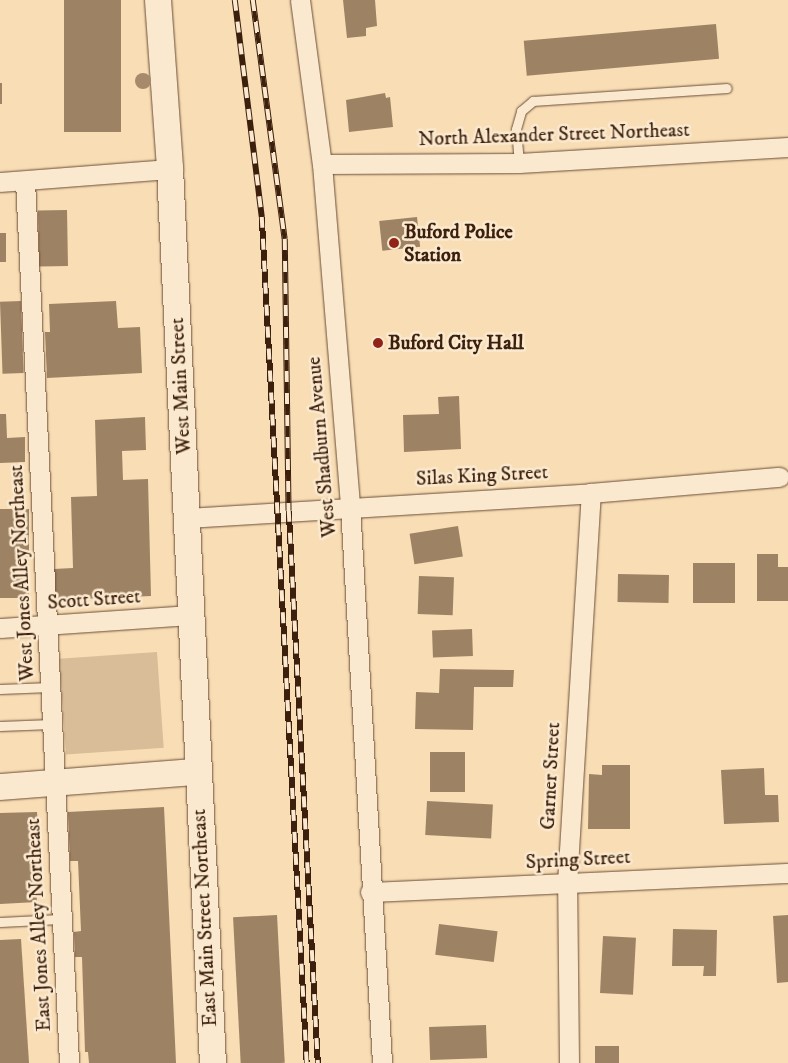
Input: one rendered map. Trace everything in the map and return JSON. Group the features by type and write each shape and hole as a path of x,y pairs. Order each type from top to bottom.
{"street":[{"name":"West Main Street","path":"158,0 170,168 188,518 197,772"},
{"name":"West Shadburn Avenue","path":"300,0 322,164 350,506 370,892 382,1063"},
{"name":"North Alexander Street Northeast","path":"322,164 519,163 788,147"},
{"path":"0,182 170,168"},
{"name":"West Jones Alley Northeast","path":"25,181 54,784"},
{"name":"Silas King Street","path":"188,518 350,506 591,493 779,477"},
{"name":"Garner Street","path":"569,1063 567,883 591,493"},
{"name":"Scott Street","path":"0,628 192,615"},
{"path":"0,787 197,772"},
{"name":"East Main Street Northeast","path":"197,772 213,1063"},
{"name":"East Jones Alley Northeast","path":"54,784 69,1063"},
{"name":"Spring Street","path":"370,892 788,873"}],"lane":[{"path":"519,163 516,129 521,111 534,101 727,88"},
{"path":"0,688 50,687"},
{"path":"0,726 51,724"},
{"path":"0,922 60,919"}],"shaded area":[{"path":"157,652 164,748 66,755 59,659"}],"building":[{"path":"64,0 121,0 121,132 64,132"},
{"path":"343,0 375,0 377,26 366,28 366,36 347,38"},
{"path":"716,24 719,59 527,76 524,41"},
{"path":"0,83 2,83 2,104 0,104"},
{"path":"385,93 386,98 390,97 393,127 349,132 346,100"},
{"path":"67,210 68,266 39,266 38,211"},
{"path":"417,217 420,247 382,251 379,221"},
{"path":"0,233 6,233 6,262 0,262"},
{"path":"21,301 24,373 3,374 0,302"},
{"path":"116,301 118,328 140,327 142,373 47,378 45,332 50,332 49,304"},
{"path":"459,396 461,449 404,452 403,415 439,414 438,397"},
{"path":"0,414 6,414 7,438 25,437 25,462 0,463"},
{"path":"145,417 146,450 122,451 123,480 148,479 151,596 55,600 54,569 73,568 71,497 97,496 95,420"},
{"path":"0,509 29,509 29,598 0,598"},
{"path":"458,526 463,557 414,564 410,534"},
{"path":"757,554 778,554 778,567 788,567 788,601 757,601"},
{"path":"693,563 735,563 735,603 693,603"},
{"path":"618,574 669,575 669,603 618,602"},
{"path":"419,576 454,577 453,615 418,614"},
{"path":"472,629 473,656 433,657 432,630"},
{"path":"440,669 514,670 513,687 474,687 473,730 415,729 416,692 439,693"},
{"path":"430,752 465,752 465,792 430,792"},
{"path":"602,765 630,765 630,829 588,829 589,774 602,775"},
{"path":"764,768 765,795 778,795 779,822 724,824 721,770"},
{"path":"427,801 493,804 491,838 425,835"},
{"path":"164,807 176,1063 89,1063 88,1052 85,1052 82,957 75,957 74,932 81,931 78,861 70,861 68,812"},
{"path":"37,812 40,853 34,853 37,902 0,904 0,813"},
{"path":"277,915 285,1063 241,1063 233,917"},
{"path":"788,915 788,982 777,983 773,916"},
{"path":"439,924 498,931 494,962 435,955"},
{"path":"673,929 717,930 716,976 703,976 704,966 672,966"},
{"path":"603,936 636,938 633,995 600,993"},
{"path":"21,939 29,1063 0,1063 0,940"},
{"path":"486,1025 487,1058 430,1060 429,1027"},
{"path":"595,1046 619,1046 619,1063 595,1063"}],"railway":[{"path":"235,0 262,217 307,1063"},
{"path":"253,0 285,239 289,511 318,1063"}],"place":[{"name":"Buford Police Station","path":"394,243"},
{"name":"Buford City Hall","path":"378,343"}]}
